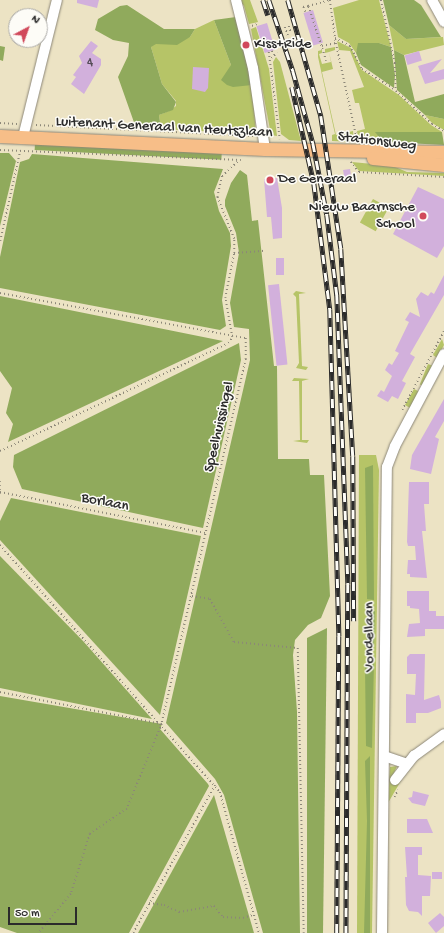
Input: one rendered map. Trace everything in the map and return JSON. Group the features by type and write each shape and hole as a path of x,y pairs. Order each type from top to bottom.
{"main road":[{"name":"Luitenant Generaal van Heutszlaan","path":"0,136 25,131 265,143 327,151"},
{"name":"Stationsweg","path":"327,151 354,155 444,152"},
{"name":"Stationsweg","path":"327,151 444,165"}],"street":[{"path":"25,131 57,0"},
{"path":"236,0 253,68 265,143"},
{"path":"432,0 444,22"},
{"name":"Vondellaan","path":"382,933 387,467 398,441 444,354"},
{"path":"395,780 407,764 444,734"},
{"path":"384,756 407,764"}],"path":[{"path":"305,12 303,7 330,0 354,155 359,172 444,177"},
{"path":"381,0 395,63 395,90"},
{"path":"308,6 326,61"},
{"path":"289,26 291,33"},
{"path":"285,28 289,38"},
{"path":"335,38 350,46 362,69 395,90 432,124 444,131"},
{"path":"322,46 336,43"},
{"path":"272,51 274,55"},
{"path":"269,52 271,58 280,143"},
{"path":"271,58 277,53"},
{"path":"0,123 25,131 265,143"},
{"name":"Luitenant Generaal van Heutszlaan","path":"0,150 238,161 243,159"},
{"path":"0,241 20,151"},
{"path":"0,451 228,343 232,337 225,298 234,253 232,233 217,197 222,176 238,161"},
{"path":"234,253 265,251"},
{"path":"0,293 232,337"},
{"name":"Speelhuissingel","path":"206,533 246,359 246,338 232,337"},
{"path":"0,481 0,493"},
{"name":"Borlaan","path":"0,493 206,533"},
{"path":"40,933 71,894 90,834 127,809 162,724 206,533"},
{"path":"0,545 162,724 220,792 259,933"},
{"path":"192,596 210,599 234,642 298,648 304,933"},
{"path":"0,692 162,724"},
{"path":"133,933 215,785"},
{"path":"149,903 164,905 179,912 214,906 223,917 243,918 253,915"}],"green space":[{"path":"239,0 250,0 258,22 249,24 244,6"},
{"path":"359,0 379,0 391,47 379,43 359,43 356,53 349,43 338,37 333,8"},
{"path":"383,0 414,0 421,5 441,37 406,39 389,25"},
{"path":"127,5 164,29 195,29 190,37 177,45 156,44 151,47 162,84 176,102 173,110 159,115 161,129 136,128 118,77 128,56 129,43 113,40 95,30 98,19 120,6"},
{"path":"236,17 252,85 233,87 227,85 221,80 231,65 214,20"},
{"path":"214,20 231,65 227,85 252,85 256,134 161,129 159,115 176,106 176,101 162,84 151,47 152,44 190,37 195,29"},
{"path":"389,25 406,39 443,37 444,45 404,55 394,50"},
{"path":"256,27 269,69 277,136 271,135 251,29"},
{"path":"337,41 351,48 362,70 399,95 431,125 442,132 376,132 382,142 359,142 357,131 365,129 359,103 355,103 352,90 364,87 350,51 339,50"},
{"path":"358,43 379,43 391,47 395,75 394,88 361,65 356,53"},
{"path":"0,46 5,47 3,61 0,60"},
{"path":"335,47 335,50 325,53 325,49"},
{"path":"322,50 322,53 319,54 322,64 331,62 329,52 333,69 322,72 336,135 353,131 354,142 332,141 332,135 335,134 318,57 318,51"},
{"path":"394,50 404,55 415,102 444,94 444,119 425,115 397,90"},
{"path":"276,57 280,62 301,141 289,140 281,134 273,62"},
{"path":"425,115 444,119 444,130 432,123"},
{"path":"375,132 442,132 444,145 387,142 382,141"},
{"path":"35,143 222,153 221,160 35,150"},
{"path":"0,153 9,153 16,161 0,226"},
{"path":"32,154 223,169 214,192 219,211 230,233 231,246 222,300 226,326 220,330 0,288 0,257 20,162 29,159"},
{"path":"352,162 393,166 407,172 444,173 444,176 359,171"},
{"path":"240,170 247,175 252,221 258,220 274,366 277,366 278,459 309,459 310,475 324,475 330,596 321,618 308,625 295,640 293,655 297,712 300,933 263,933 224,795 215,779 166,723 250,360 249,329 234,327 230,303 239,253 236,233 225,206 225,200 231,183"},
{"path":"373,199 389,208 376,231 360,223"},
{"path":"296,291 306,293 299,294 302,366 308,367 306,370 296,368 299,363 296,297 293,294"},
{"path":"0,296 223,341 8,442 13,424 6,413 12,388 0,371"},
{"path":"442,339 444,345 437,358 433,355"},
{"path":"239,343 241,360 203,528 22,489 13,467 14,455"},
{"path":"428,364 433,366 424,386 420,384"},
{"path":"294,378 309,379 302,381 302,440 309,440 307,443 293,441 300,440 299,381 292,381"},
{"path":"414,389 420,392 410,408 405,405"},
{"path":"359,455 376,455 379,470 372,933 357,933"},
{"path":"373,465 374,600 367,599 365,468"},
{"path":"11,498 201,536 160,715 0,540 0,521"},
{"path":"0,556 83,641 152,719 0,688"},
{"path":"368,611 375,611 374,645 366,643"},
{"path":"327,628 323,933 307,933 307,638"},
{"path":"374,661 372,748 366,746 365,666"},
{"path":"0,696 162,724 160,729 208,784 209,786 129,933 17,933 0,927"},
{"path":"370,756 370,933 364,933 367,821 365,761"},
{"path":"397,766 391,780 402,779 388,803 390,767"},
{"path":"214,795 254,933 138,933"}],"building":[{"path":"77,0 99,0 97,8 77,3"},
{"path":"313,10 323,43 313,45 303,13"},
{"path":"267,23 275,50 265,53 256,26"},
{"path":"91,41 98,46 92,53 101,59 101,65 84,94 71,84 76,77 73,75 82,63 79,56"},
{"path":"419,51 422,61 408,65 405,55"},
{"path":"442,59 430,73 444,69 444,79 425,84 418,66"},
{"path":"193,67 209,68 208,88 205,92 192,89"},
{"path":"350,169 352,181 345,182 343,170"},
{"path":"277,178 282,208 282,238 273,239 271,217 267,217 264,179"},
{"name":"Nieuw Baarnsche School","path":"418,187 444,199 444,246 437,258 393,234"},
{"path":"276,258 284,258 284,275 276,275"},
{"path":"444,275 444,295 410,354 415,357 402,381 406,383 398,399 392,396 388,402 377,396 381,390 384,392 392,376 385,370 389,363 392,365 399,353 395,351 409,322 405,320 410,312 420,317 416,299 421,292 428,296 431,292 434,294"},
{"path":"279,284 287,365 277,366 268,285"},
{"path":"444,399 444,421 435,437 439,439 431,474 410,469 412,455"},
{"path":"409,482 429,482 429,504 424,504 426,531 422,531 427,578 410,577 410,574 407,574 408,560 416,560 415,546 408,546 407,542"},
{"path":"407,591 429,591 429,611 436,611 436,616 444,616 444,629 425,629 425,636 407,637 409,624 420,623 419,609 410,608 410,606 407,606"},
{"path":"410,654 425,654 424,700 439,695 441,702 441,708 428,713 416,713 416,723 406,723 406,694 415,695 416,674 407,674 407,657"},
{"path":"413,791 429,795 425,806 412,803 408,798 412,797"},
{"path":"407,819 427,819 433,833 407,833"},
{"path":"405,847 422,847 422,855 418,855 418,875 431,876 430,896 422,896 422,916 418,912 409,911 406,905 405,877 407,877"},
{"path":"432,872 442,872 442,879 432,879"},
{"path":"440,913 444,917 444,926 436,933 428,923"}],"railway":[{"path":"263,0 268,15"},
{"path":"269,0 293,71 313,143 327,215 337,295 348,584 346,933"},
{"path":"288,0 321,116 341,249 353,456 354,621"},
{"path":"292,87 314,183 330,309 339,636 337,933"}],"place":[{"name":"Kiss+Ride","path":"246,45"},
{"name":"De Generaal","path":"270,180"},
{"name":"Nieuw Baarnsche School","path":"423,216"}]}
